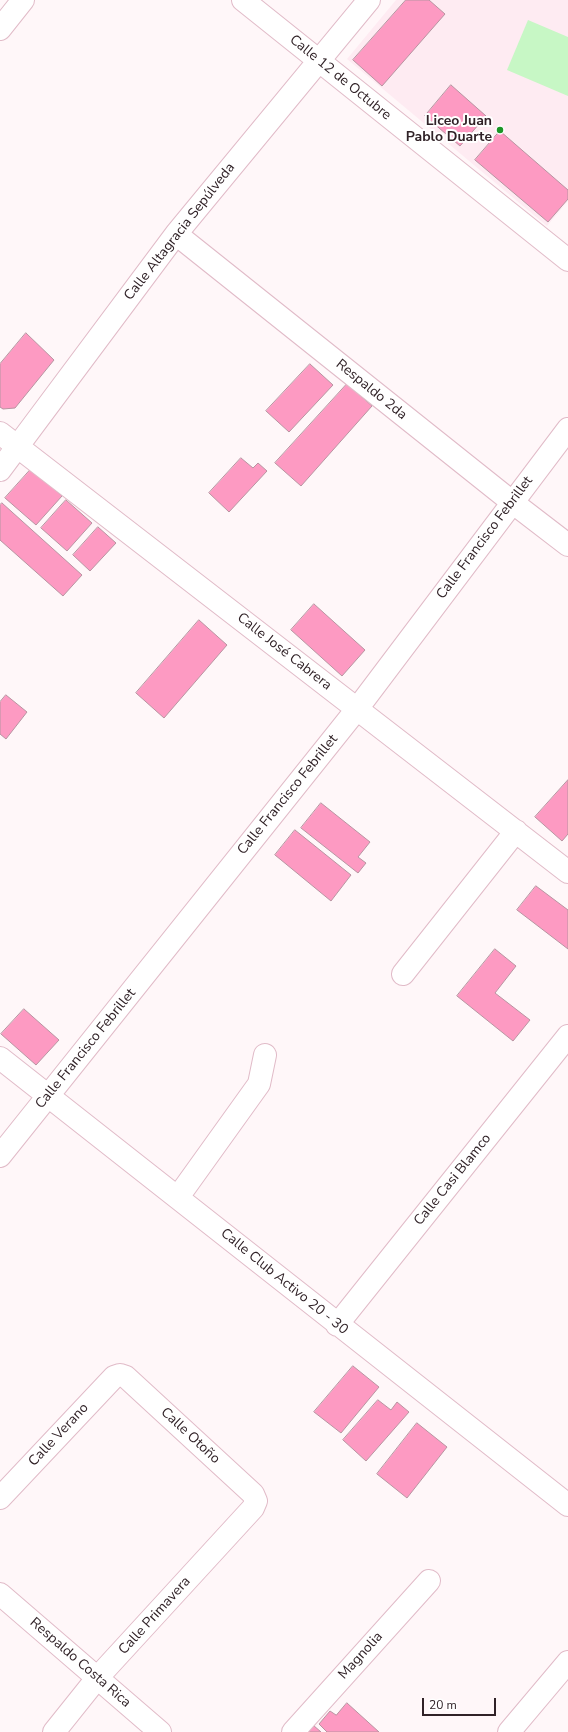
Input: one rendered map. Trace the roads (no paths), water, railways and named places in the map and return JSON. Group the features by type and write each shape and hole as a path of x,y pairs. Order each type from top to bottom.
{"street":[{"path":"0,29 23,0"},
{"name":"Calle 12 de Octubre","path":"243,0 568,260"},
{"name":"Calle Altagracia Sepúlveda","path":"0,470 19,447 176,234 369,0"},
{"name":"Respaldo 2da","path":"176,234 512,502 568,544"},
{"name":"Calle Francisco Febrillet","path":"0,1156 357,709 568,429"},
{"name":"Calle José Cabrera","path":"0,433 568,872"},
{"path":"403,974 516,831"},
{"name":"Calle Casi Blamco","path":"337,1325 568,1036"},
{"path":"178,1197 259,1084 265,1055"},
{"name":"Calle Club Activo 20 - 30","path":"0,1058 178,1197 337,1325 568,1505"},
{"name":"Calle Verano","path":"0,1498 114,1377 120,1375"},
{"name":"Calle Otoño","path":"120,1375 126,1377 253,1494 256,1501"},
{"name":"Calle Primavera","path":"54,1732 98,1677 253,1508 256,1501"},
{"name":"Magnolia","path":"293,1732 429,1581"},
{"name":"Respaldo Costa Rica","path":"0,1594 160,1732"},
{"path":"509,1732 564,1676"}],"place":[{"name":"Liceo Juan Pablo Duarte","path":"500,130"}]}
